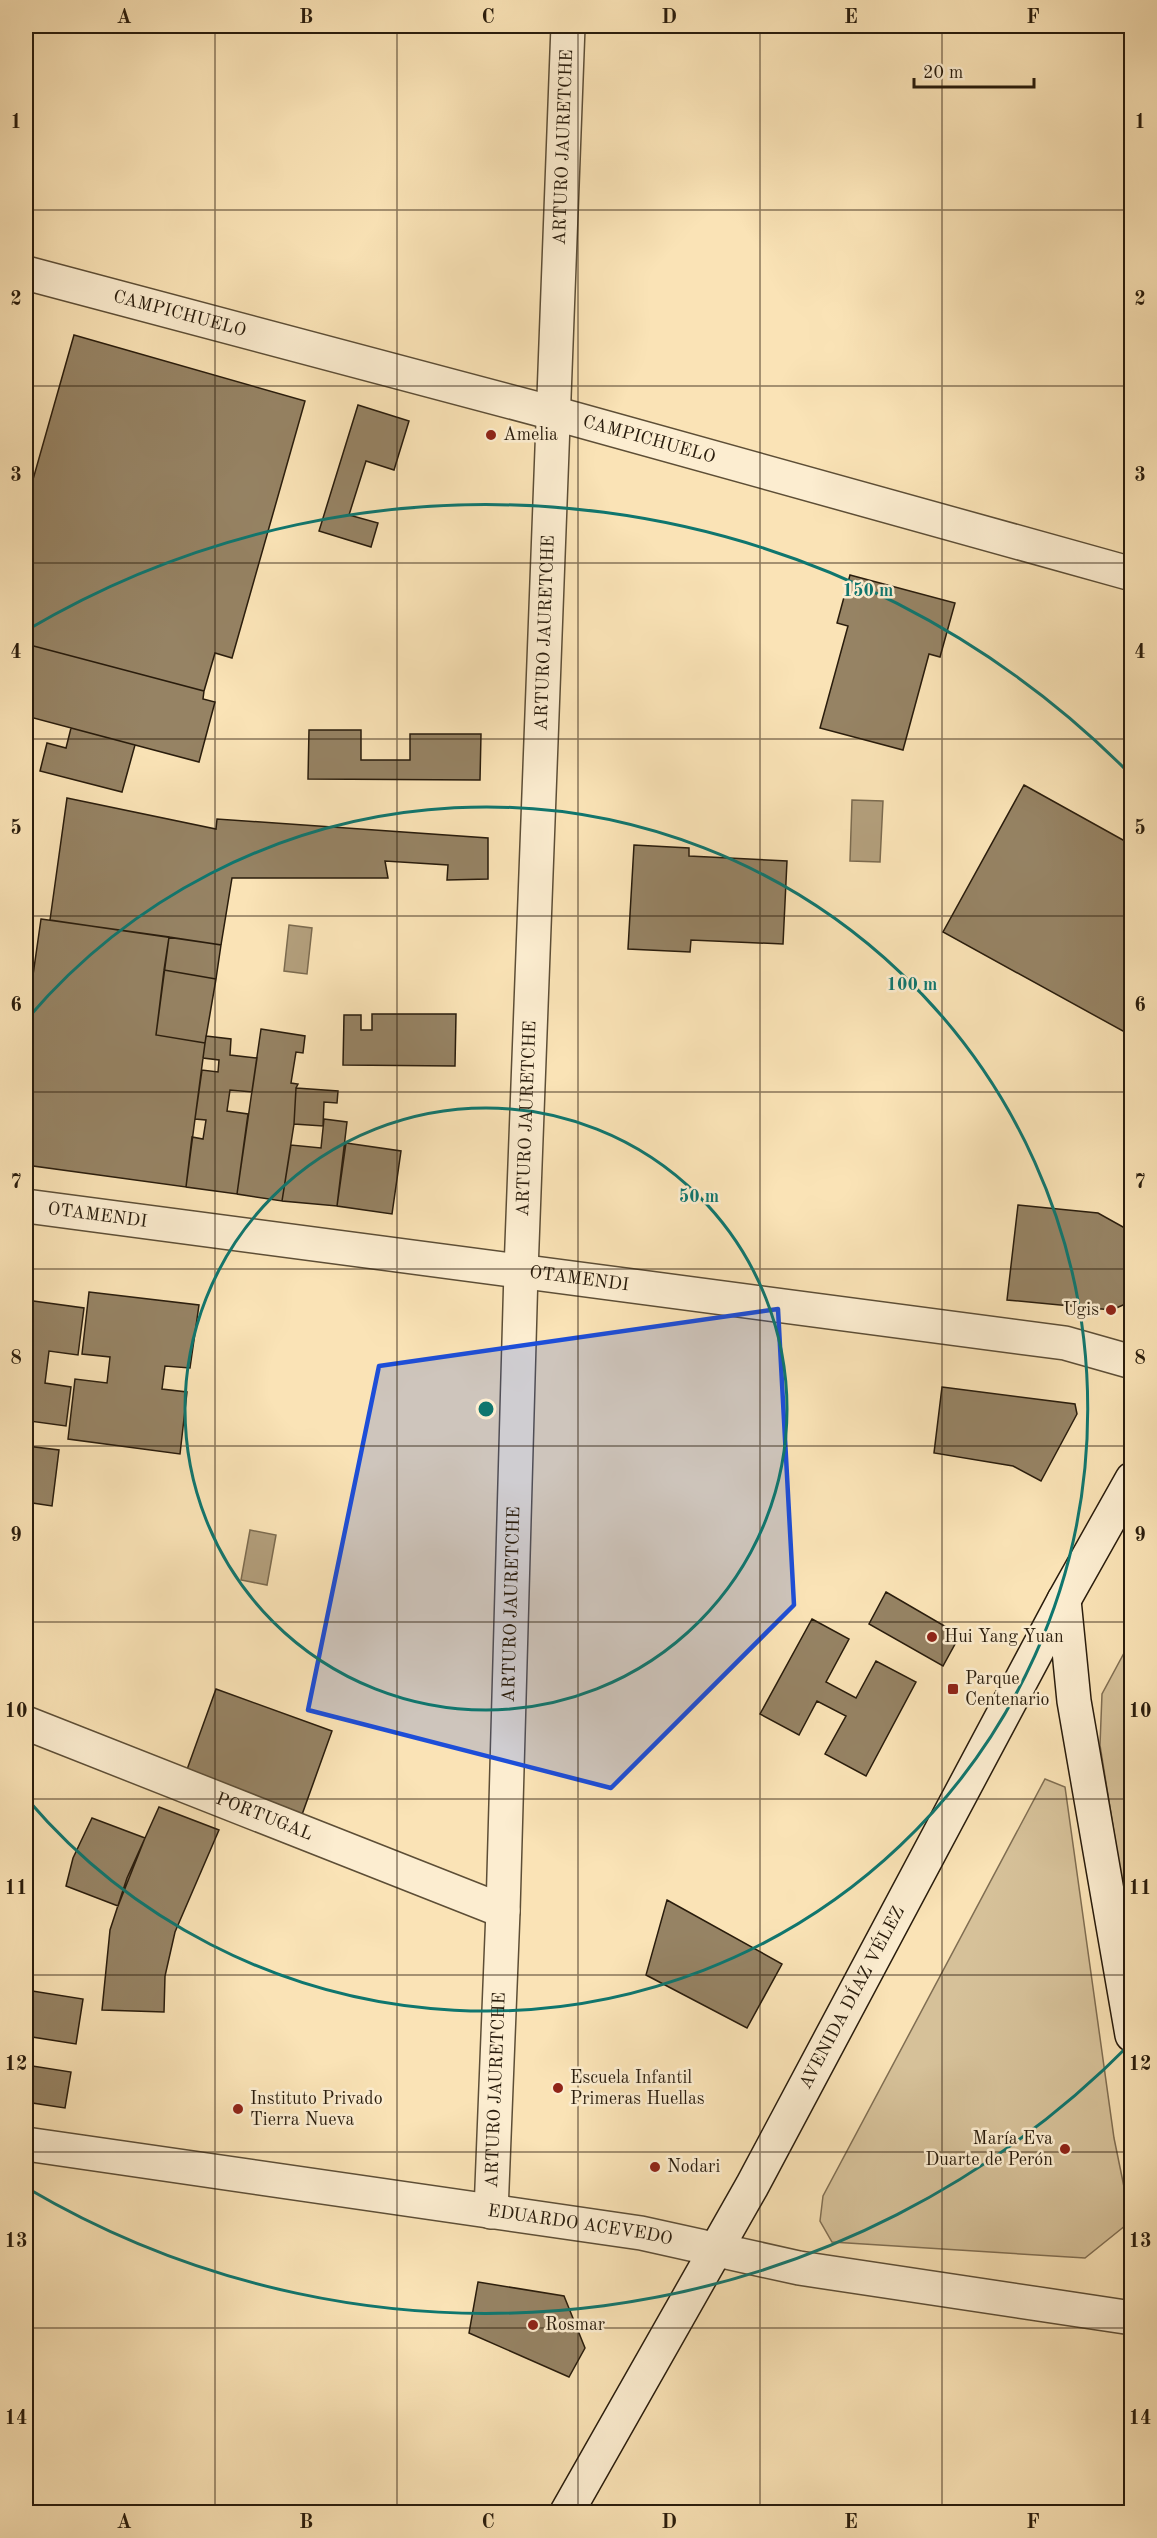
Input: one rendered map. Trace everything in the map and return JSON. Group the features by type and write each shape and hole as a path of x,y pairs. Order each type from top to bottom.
{"street":[{"name":"ARTURO JAURETCHE","path":"491,2212 503,1911 521,1271 568,26"},
{"name":"CAMPICHUELO","path":"26,273 553,413 1131,574"},
{"name":"OTAMENDI","path":"26,1206 1065,1343 1131,1362"},
{"name":"AVENIDA DÍAZ VÉLEZ","path":"567,2512 752,2186 1064,1600 1131,1479"},
{"path":"1064,1600 1078,1723 1131,2035"},
{"name":"PORTUGAL","path":"26,1723 503,1911"},
{"name":"EDUARDO ACEVEDO","path":"26,2144 641,2233 799,2268 1131,2318"}],"highlighted area":[{"path":"778,1309 794,1605 611,1788 308,1710 379,1366"}],"shaded area":[{"path":"852,800 883,801 880,862 850,861"},
{"path":"289,925 312,928 307,974 284,971"},
{"path":"250,1530 276,1535 267,1585 241,1580"},
{"path":"1131,1640 1131,1939 1100,1745 1102,1694"},
{"path":"1045,1779 1065,1787 1114,2138 1131,2221 1085,2258 832,2242 820,2221 823,2196"}],"building":[{"path":"74,335 305,401 232,658 215,653 204,691 26,644 26,504"},
{"path":"358,405 409,421 394,470 366,461 349,515 378,523 371,547 319,531"},
{"path":"850,575 955,603 940,657 929,654 903,750 820,728 848,626 837,623"},
{"path":"26,644 204,691 203,699 215,702 199,762 26,716"},
{"path":"71,728 135,745 122,792 40,771 47,743 66,748"},
{"path":"309,730 361,730 361,760 410,760 410,734 481,734 480,780 308,779"},
{"path":"1024,785 1132,845 1132,1036 943,932"},
{"path":"67,798 216,829 217,819 488,838 488,879 447,880 448,865 385,861 388,878 232,878 221,945 50,920"},
{"path":"634,845 689,848 689,856 787,861 783,944 691,940 690,952 628,949"},
{"path":"41,919 169,937 156,1035 205,1043 186,1187 26,1165 26,1024"},
{"path":"169,937 221,945 216,979 164,970"},
{"path":"164,970 216,979 205,1043 156,1035"},
{"path":"372,1014 456,1014 455,1066 343,1065 344,1015 361,1015 361,1030 372,1030"},
{"path":"261,1029 305,1036 303,1053 296,1052 291,1083 298,1084 282,1201 237,1194"},
{"path":"206,1036 231,1039 230,1055 257,1058 252,1092 230,1090 227,1111 248,1114 237,1194 186,1187 192,1137 203,1139 206,1120 195,1119 202,1070 218,1072 219,1060 203,1058"},
{"path":"296,1088 338,1091 337,1103 324,1102 323,1126 294,1124"},
{"path":"324,1119 347,1122 337,1206 282,1201 291,1145 321,1148"},
{"path":"346,1143 401,1151 392,1214 337,1206"},
{"path":"1018,1205 1098,1213 1132,1232 1132,1301 1112,1310 1007,1300"},
{"path":"89,1292 199,1305 190,1368 165,1366 162,1389 187,1392 180,1454 68,1439 75,1379 107,1383 110,1357 82,1354"},
{"path":"26,1300 84,1308 78,1355 49,1351 45,1383 71,1387 66,1426 30,1421 27,1446 59,1450 52,1506 26,1502"},
{"path":"942,1387 1075,1404 1077,1414 1041,1481 1013,1466 934,1453"},
{"path":"886,1592 960,1635 943,1666 869,1624"},
{"path":"812,1619 849,1639 826,1682 856,1698 876,1661 916,1682 866,1776 825,1754 846,1716 817,1701 799,1735 760,1714"},
{"path":"216,1689 332,1731 299,1823 185,1775"},
{"path":"159,1807 219,1830 175,1932 165,1976 164,2012 102,2010 110,1930 127,1878"},
{"path":"92,1818 145,1838 118,1906 66,1886 73,1858"},
{"path":"667,1900 782,1964 747,2028 646,1975"},
{"path":"26,1990 83,1999 76,2044 26,2036"},
{"path":"26,2065 71,2072 65,2108 26,2102"},
{"path":"478,2282 564,2296 585,2348 569,2377 469,2333"}],"place":[{"name":"Amelia","path":"491,435"},
{"name":"Ugis","path":"1111,1310"},
{"name":"Hui Yang Yuan","path":"932,1637"},
{"name":"Parque Centenario","path":"953,1689"},
{"name":"Escuela Infantil Primeras Huellas","path":"558,2088"},
{"name":"Instituto Privado Tierra Nueva","path":"238,2109"},
{"name":"María Eva Duarte de Perón","path":"1065,2149"},
{"name":"Nodari","path":"655,2167"},
{"name":"Rosmar","path":"533,2325"}]}
